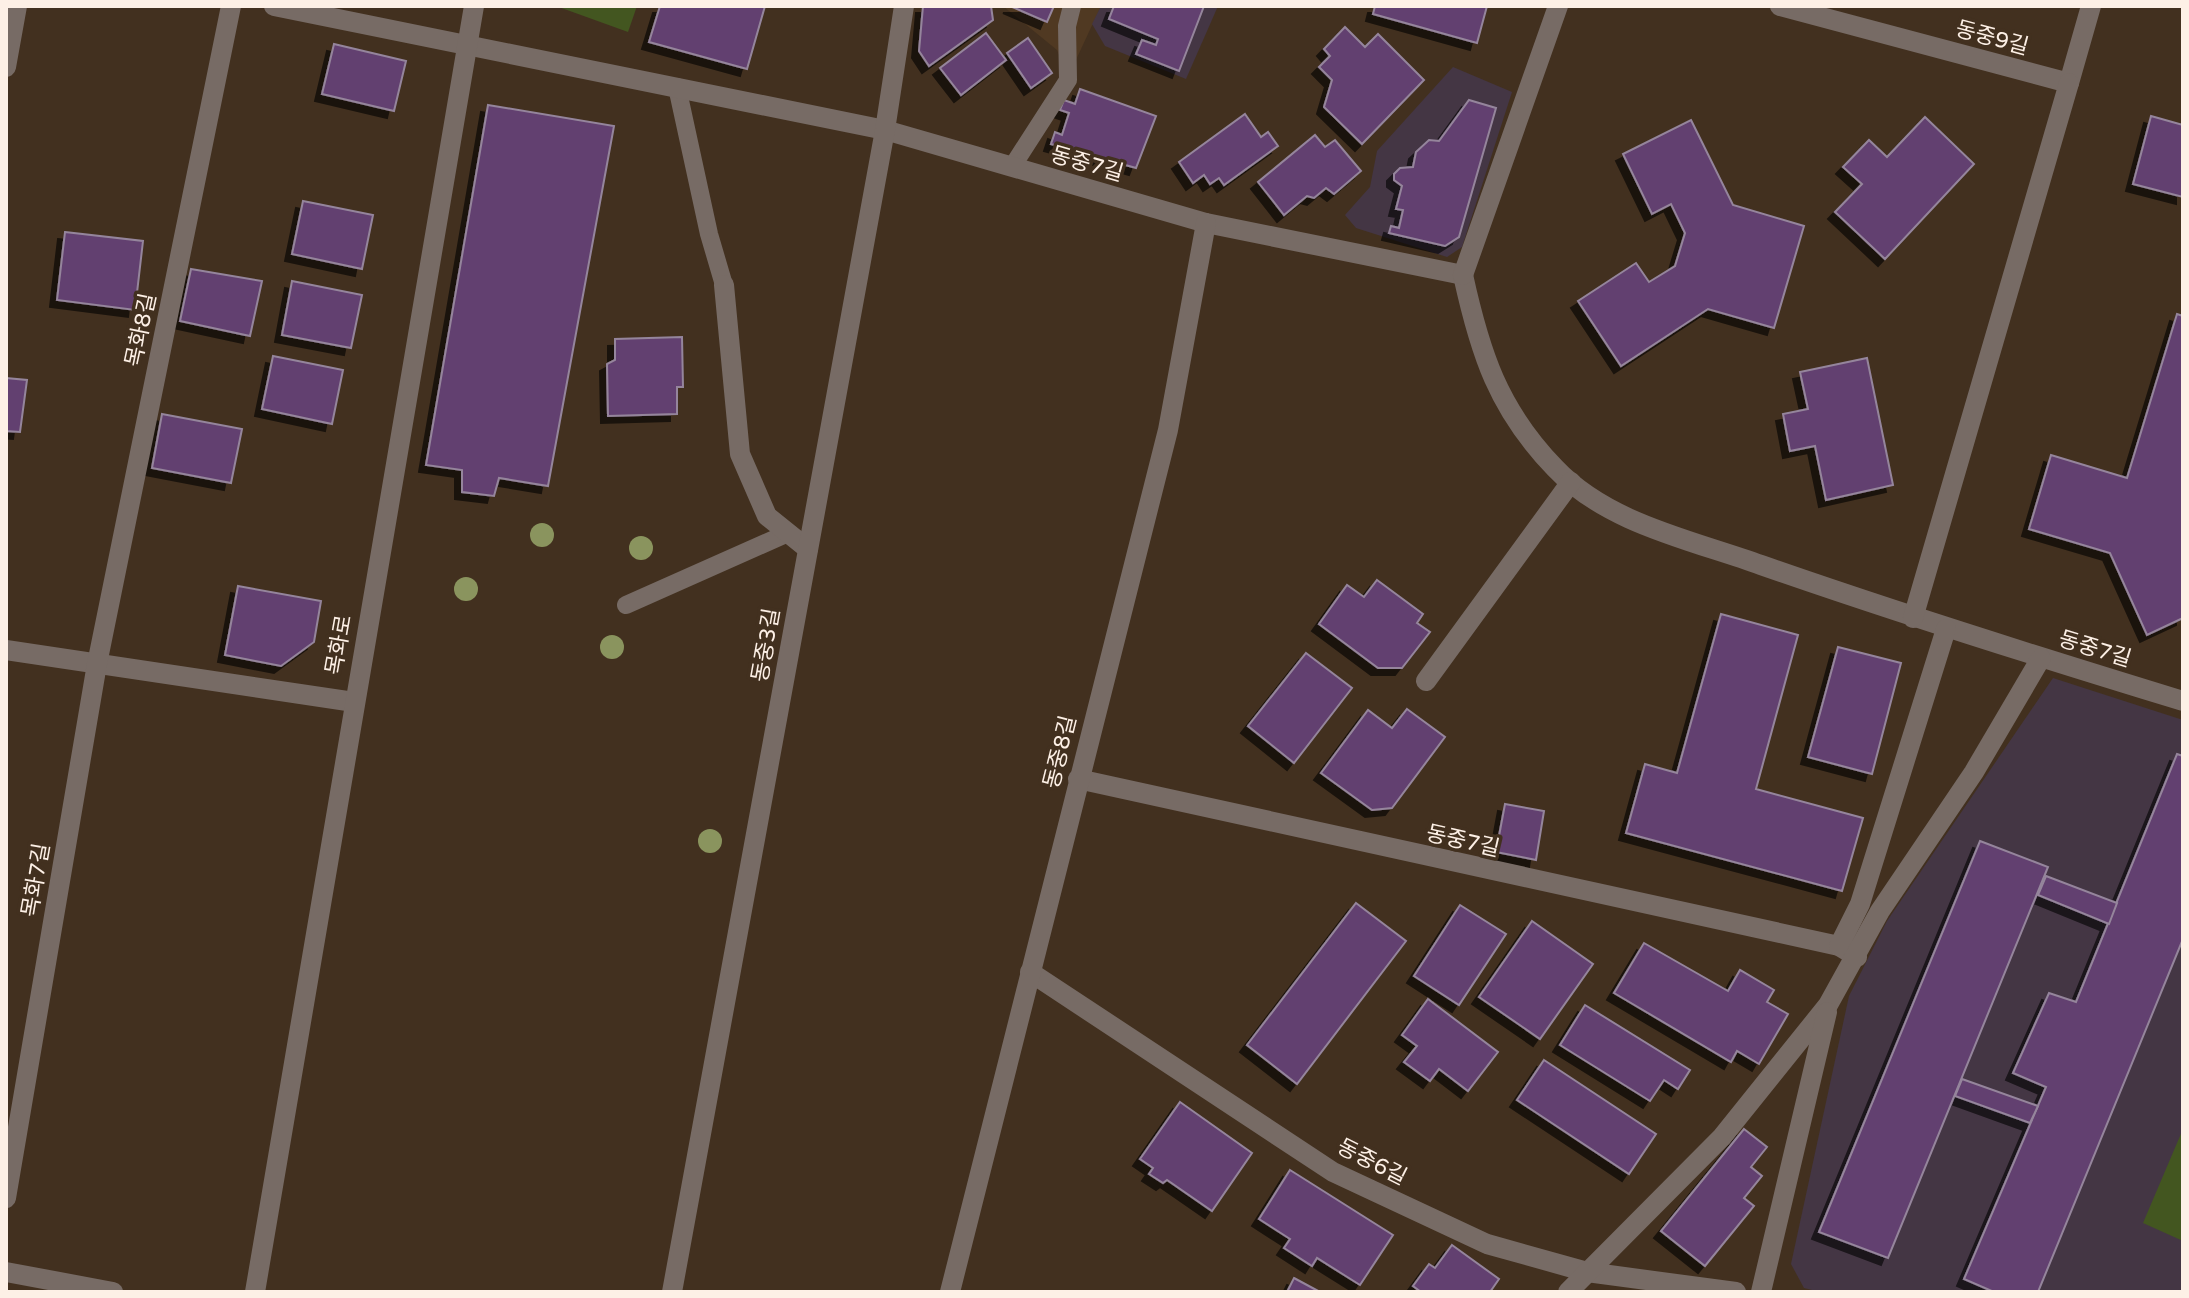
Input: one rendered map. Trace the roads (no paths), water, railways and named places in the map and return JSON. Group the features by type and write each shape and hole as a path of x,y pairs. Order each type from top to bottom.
{"street":[{"path":"6,67 17,6"},
{"name":"목화8길","path":"97,664 231,6"},
{"name":"동중7길","path":"274,6 885,130 1206,223 1463,275 1476,336 1510,416 1557,471 1612,512 1946,629 2183,701"},
{"name":"목화로","path":"255,1292 465,43 474,6"},
{"name":"동중3길","path":"672,1292 885,130 904,6"},
{"path":"1463,275 1558,6"},
{"name":"동중9길","path":"1780,6 2069,83"},
{"path":"1913,618 2091,6"},
{"name":"동중8길","path":"950,1292 1168,430 1206,223"},
{"path":"724,285 740,454 767,516 808,549"},
{"path":"1426,681 1571,482"},
{"path":"1761,1292 1828,1005 1848,952 1860,904 1946,629"},
{"path":"6,650 354,702"},
{"path":"1848,952 1880,911 1974,772 2041,658"},
{"name":"목화7길","path":"6,1198 97,664"},
{"name":"동중7길","path":"1078,779 1848,952"},
{"name":"동중6길","path":"1030,972 1333,1172 1487,1244 1587,1272 1736,1292"},
{"path":"1568,1292 1722,1137 1828,1005"},
{"path":"6,1272 113,1292"}],"lane":[{"path":"1012,167 1068,80 1067,26 1072,6"},
{"path":"677,87 709,234 724,285"},
{"path":"626,605 788,533"}]}
